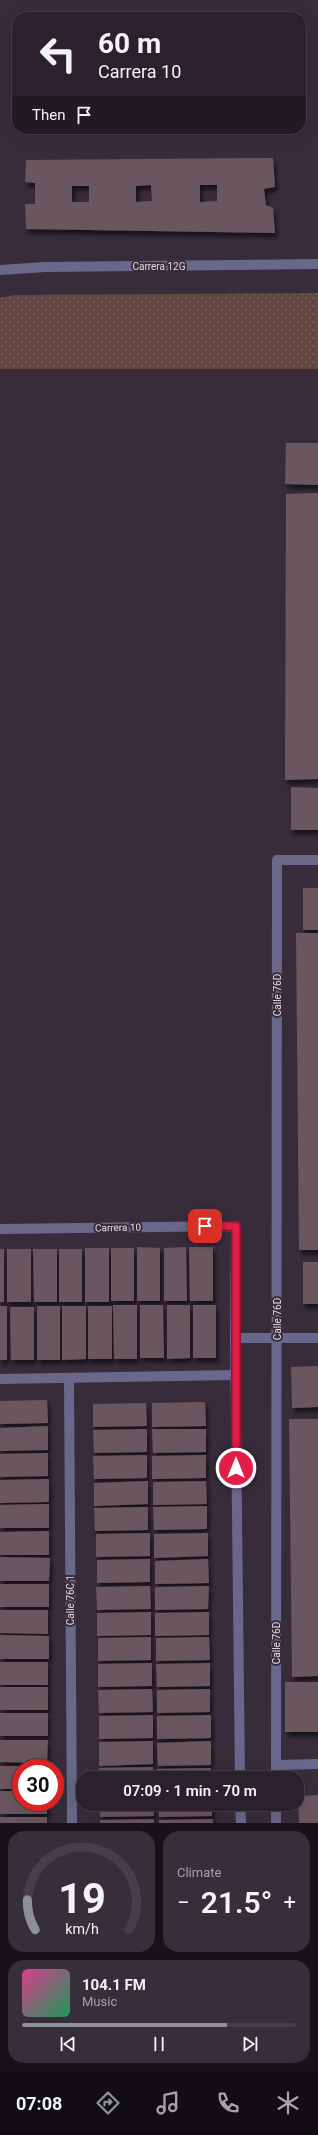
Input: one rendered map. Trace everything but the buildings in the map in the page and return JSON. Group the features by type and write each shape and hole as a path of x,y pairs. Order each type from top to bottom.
{"street":[{"name":"Carrera 12G","path":"0,270 45,267 318,264"},
{"name":"Calle 76D","path":"276,1771 277,860 318,860"},
{"name":"Carrera 10","path":"0,1229 236,1226 235,1338"},
{"path":"240,1771 235,1338 318,1338"},
{"path":"0,1379 236,1375"},
{"name":"Calle 76C 1","path":"69,1378 72,1823"},
{"path":"276,1765 318,1764"},
{"path":"240,1811 240,1823"},
{"path":"276,1811 276,1823"}],"shaded area":[{"path":"318,293 318,369 0,369 0,298 14,295"}],"route":[{"path":"205,1226 236,1226 236,1468"}]}
